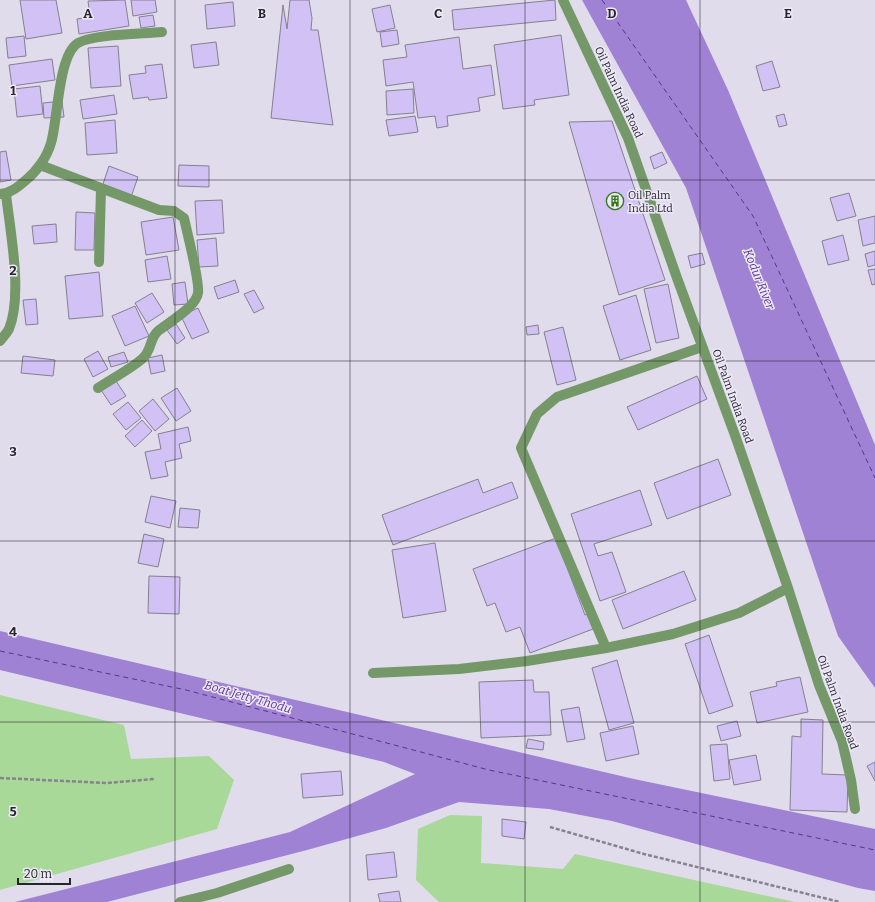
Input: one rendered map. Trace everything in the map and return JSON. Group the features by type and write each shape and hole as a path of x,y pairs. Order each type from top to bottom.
{"street":[{"name":"Oil Palm India Road","path":"562,0 628,138 788,588 819,685 842,741 851,780 854,809"},
{"path":"0,341 8,329 14,307 16,285 3,194 17,188 37,171 51,144 65,63 70,49 79,42 93,38 162,32"},
{"path":"40,165 159,210 174,211 184,218 198,293 194,302 157,332 152,340 150,350 144,358 98,388"},
{"path":"99,262 101,189"},
{"path":"606,648 521,448 537,414 557,397 702,347"},
{"path":"373,673 459,669 527,661 606,648 673,634 739,613 788,588"},
{"path":"180,902 217,893 289,869"}],"path":[{"path":"0,778 107,783 154,779"},
{"path":"550,826 644,854 840,902"}],"green space":[{"path":"0,695 124,725 131,759 209,756 234,780 217,829 0,890"},
{"path":"450,815 482,816 481,863 563,869 575,854 795,902 439,902 416,880 418,829"}],"water":[{"name":"Kodur River","path":"582,0 686,0 728,90 875,445 875,688 838,636 686,188"},
{"name":"Boat Jetty Thodu","path":"0,631 634,779 875,829 875,891 858,888 612,821 549,809 459,802 386,828 107,902 15,902 290,832 415,774 384,762 0,670"}],"building":[{"path":"20,0 56,0 62,33 26,39"},
{"path":"125,0 129,26 79,34 77,19 90,17 88,1"},
{"path":"131,0 155,0 157,12 133,16"},
{"path":"290,0 309,0 312,18 311,30 318,30 333,125 271,118 283,5 287,29"},
{"path":"555,0 556,20 454,30 452,10"},
{"path":"233,2 235,26 207,29 205,5"},
{"path":"390,5 395,28 377,32 372,9"},
{"path":"153,15 155,26 141,28 139,17"},
{"path":"397,30 399,44 382,47 380,32"},
{"path":"561,35 569,95 534,100 535,105 503,109 494,45"},
{"path":"24,36 26,56 8,58 6,38"},
{"path":"459,37 463,69 491,65 495,95 478,98 480,111 447,116 448,126 437,128 435,116 418,118 413,82 386,86 383,60 407,57 405,45"},
{"path":"216,42 219,65 194,68 191,45"},
{"path":"118,46 121,86 91,88 88,48"},
{"path":"52,59 55,80 12,86 9,65"},
{"path":"772,61 780,87 763,91 756,66"},
{"path":"162,64 167,98 149,100 148,97 133,99 129,75 146,73 145,66"},
{"path":"40,86 43,114 17,117 14,89"},
{"path":"413,89 414,113 387,115 386,91"},
{"path":"114,95 117,114 83,119 80,100"},
{"path":"62,101 64,117 44,118 43,103"},
{"path":"784,114 787,125 779,127 776,116"},
{"path":"415,116 418,132 389,136 386,120"},
{"path":"115,120 117,153 87,155 85,123"},
{"name":"Oil Palm India Ltd","path":"612,121 665,280 619,295 569,122"},
{"path":"6,151 11,180 0,182 0,152"},
{"path":"662,152 667,163 654,169 650,157"},
{"path":"179,165 209,166 209,187 178,186"},
{"path":"109,166 138,177 131,197 102,187"},
{"path":"849,193 856,216 837,221 830,198"},
{"path":"222,200 224,233 197,235 195,201"},
{"path":"76,212 95,213 94,250 75,250"},
{"path":"875,216 875,243 863,246 858,220"},
{"path":"173,217 179,250 146,255 141,222"},
{"path":"56,224 57,242 34,244 32,226"},
{"path":"843,235 849,260 828,265 822,241"},
{"path":"216,238 218,266 199,267 197,240"},
{"path":"875,251 875,265 868,267 865,254"},
{"path":"702,253 705,264 691,268 688,256"},
{"path":"167,256 171,279 148,282 145,260"},
{"path":"875,269 875,284 872,285 868,270"},
{"path":"99,272 103,316 69,319 65,276"},
{"path":"235,280 239,292 218,299 214,287"},
{"path":"185,282 188,304 174,305 172,284"},
{"path":"668,284 679,338 656,343 644,289"},
{"path":"254,290 264,308 254,313 244,294"},
{"path":"152,293 164,312 147,323 135,303"},
{"path":"636,295 651,350 620,360 603,306"},
{"path":"36,299 38,324 26,325 23,300"},
{"path":"135,306 149,336 125,346 112,316"},
{"path":"198,308 209,332 192,339 181,316"},
{"path":"176,324 185,338 177,344 167,330"},
{"path":"538,325 539,334 527,335 526,327"},
{"path":"563,327 576,380 557,385 544,332"},
{"path":"98,351 108,369 93,377 84,359"},
{"path":"124,352 128,362 111,367 108,357"},
{"path":"162,355 165,371 151,374 148,358"},
{"path":"23,356 55,360 53,376 21,373"},
{"path":"697,376 707,399 638,430 627,407"},
{"path":"116,381 126,396 111,405 101,390"},
{"path":"177,388 191,411 176,421 161,398"},
{"path":"153,399 169,419 155,431 139,411"},
{"path":"128,402 141,418 126,430 113,414"},
{"path":"142,420 152,431 135,447 125,436"},
{"path":"188,427 191,441 179,444 182,458 165,462 168,476 151,479 145,452 161,449 158,434"},
{"path":"718,459 731,495 667,519 654,483"},
{"path":"478,479 483,493 512,482 518,498 393,545 382,515"},
{"path":"640,490 652,525 594,544 598,556 612,552 626,592 600,601 571,514"},
{"path":"151,496 176,501 170,528 145,522"},
{"path":"180,508 200,510 198,528 178,527"},
{"path":"144,534 164,539 158,567 138,563"},
{"path":"556,538 585,615 587,614 593,629 530,653 520,627 506,632 495,603 487,606 473,569"},
{"path":"435,543 446,611 403,618 392,550"},
{"path":"684,571 696,600 623,629 612,600"},
{"path":"149,576 180,577 179,614 148,613"},
{"path":"709,635 733,706 709,714 685,644"},
{"path":"617,660 634,723 609,730 592,668"},
{"path":"800,677 808,712 757,723 750,692 777,686 776,682"},
{"path":"533,680 534,692 549,692 551,735 481,738 479,682"},
{"path":"579,707 585,739 567,742 561,710"},
{"path":"801,719 823,720 822,774 848,775 847,812 790,810 792,736 801,737"},
{"path":"737,721 741,736 721,741 717,726"},
{"path":"633,726 639,754 606,761 600,733"},
{"path":"528,739 544,742 543,750 526,748"},
{"path":"727,744 730,779 714,781 710,745"},
{"path":"756,755 761,780 734,785 729,760"},
{"path":"875,762 875,781 867,766"},
{"path":"341,771 343,795 303,798 301,774"},
{"path":"502,819 526,822 524,839 502,836"},
{"path":"394,852 397,877 368,880 366,855"},
{"path":"399,891 401,902 380,902 378,894"}],"ferry route":[{"path":"602,0 753,216 875,478"},
{"path":"0,651 186,690 489,770 875,850"}],"place":[{"name":"Oil Palm India Ltd","path":"615,201"}]}
